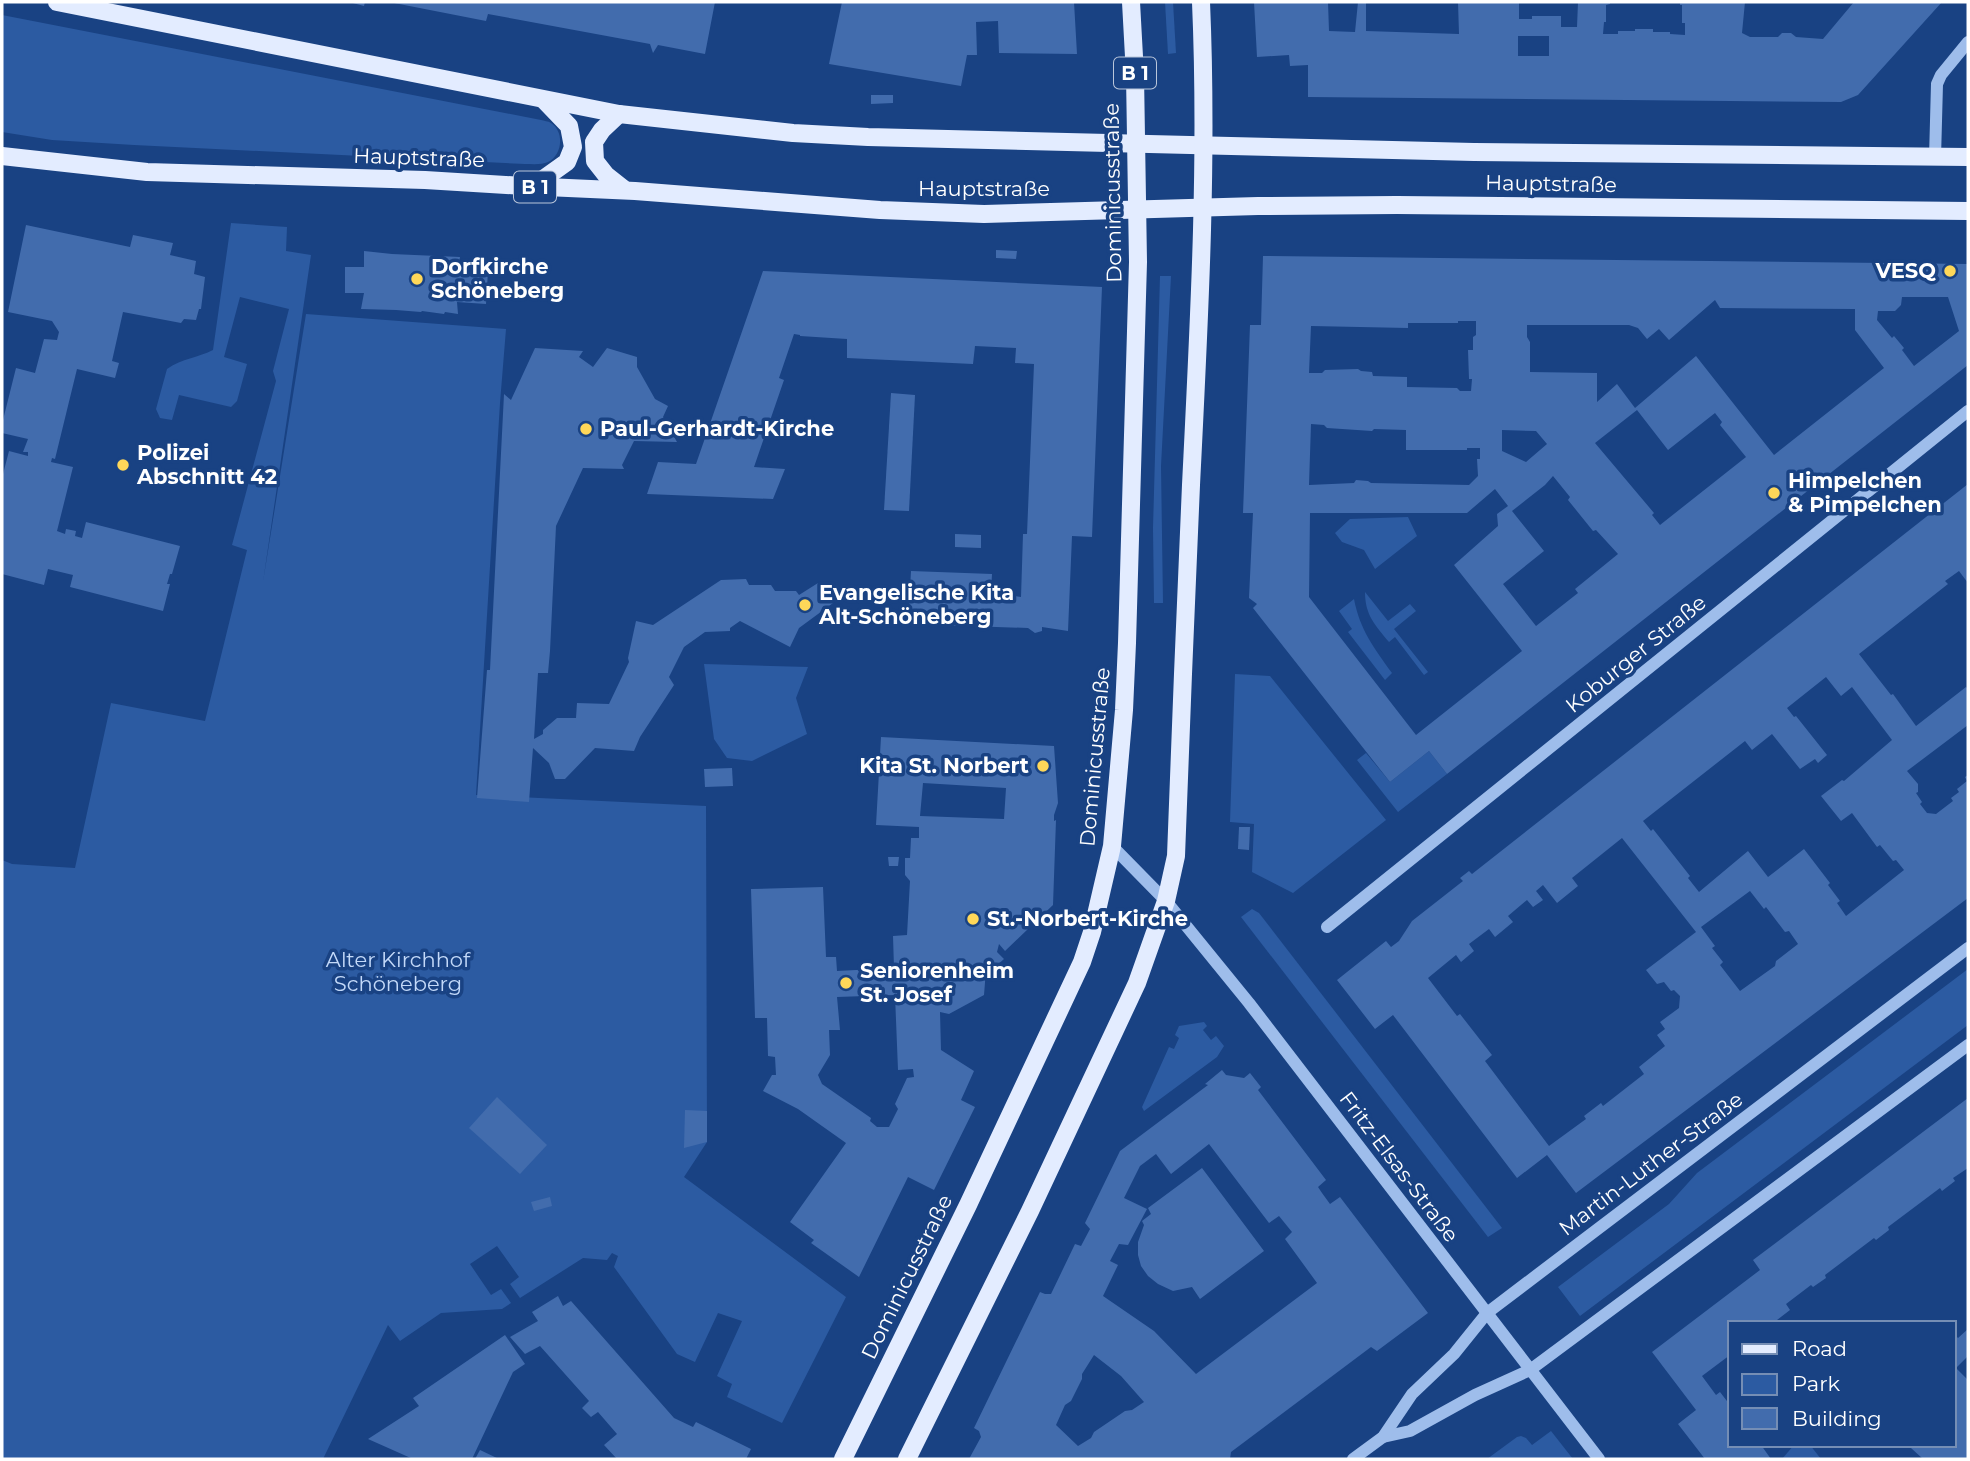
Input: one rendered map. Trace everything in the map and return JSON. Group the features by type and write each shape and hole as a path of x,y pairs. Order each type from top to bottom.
{"main road":[{"name":"Hauptstraße","path":"57,2 620,114 833,136 1474,152 1968,157"},
{"name":"Dominicusstraße","path":"843,1459 968,1205 1082,962 1092,932 1112,846 1127,643 1138,262 1131,2"},
{"path":"907,1459 1128,1005 1166,901 1176,856 1204,209 1205,84 1201,2"},
{"path":"532,187 567,162 573,147 569,126 544,100"},
{"path":"620,114 594,142 595,161 606,175 625,190"},
{"name":"Hauptstraße","path":"2,156 148,172 425,180 625,190 880,210 984,214 1397,205 1968,211"}],"street":[{"path":"1935,158 1937,84 1941,75 1968,42"},
{"name":"Koburger Straße","path":"1327,927 1968,411"},
{"name":"Fritz-Elsas-Straße","path":"1112,846 1166,901 1250,1003 1599,1459"},
{"name":"Martin-Luther-Straße","path":"1353,1459 1383,1437 1412,1394 1454,1354 1487,1313 1968,948"},
{"name":"Martin-Luther-Straße","path":"1383,1437 1410,1431 1475,1395 1530,1370 1968,1045"}],"green space":[{"path":"1165,2 1173,2 1176,53 1168,54"},
{"path":"2,15 547,121 558,132 559,149 548,162 525,164 52,140 2,132"},
{"name":"Alter Kirchhof Schöneberg","path":"231,223 287,227 286,251 311,255 263,582 306,314 506,329 476,795 706,806 707,1142 684,1177 846,1297 782,1423 727,1397 732,1384 717,1376 742,1321 718,1313 695,1362 677,1354 614,1267 618,1256 612,1253 607,1260 583,1258 520,1298 510,1284 519,1277 497,1246 470,1264 491,1295 501,1289 511,1303 502,1309 441,1313 400,1341 388,1325 323,1459 2,1459 2,860 12,864 75,868 111,703 205,721 247,550 232,545 276,381 273,371 289,309 240,297 224,357 247,364 237,401 231,407 179,395 172,420 160,418 156,409 167,369 213,350"},
{"path":"1160,276 1171,276 1161,466 1163,603 1154,603 1153,528"},
{"path":"1408,517 1417,536 1375,569 1364,550 1342,542 1335,533 1350,519"},
{"path":"1365,592 1388,621 1410,604 1416,611 1394,629 1428,672 1424,675 1395,637 1389,642 1375,625 1367,607"},
{"path":"1354,599 1364,629 1392,673 1385,680 1348,632 1352,629 1339,611"},
{"path":"704,664 808,667 796,698 807,734 752,761 727,758 714,739"},
{"path":"1235,674 1270,676 1386,820 1293,893 1252,872 1254,824 1230,822"},
{"path":"1429,751 1447,774 1398,812 1357,760 1366,753 1390,782"},
{"path":"1252,909 1259,913 1502,1228 1488,1237 1241,917"},
{"path":"1968,969 1968,1025 1580,1316 1558,1287 1669,1204 1697,1173"},
{"path":"1204,1022 1207,1026 1203,1030 1211,1040 1216,1036 1224,1046 1217,1057 1144,1111 1142,1107 1169,1047 1174,1049 1179,1038 1175,1035 1179,1026"},
{"path":"1551,1431 1573,1459 1487,1459 1517,1437 1526,1438 1532,1445"},
{"path":"1792,1447 1812,1447 1821,1459 1782,1459"}],"building":[{"path":"349,2 365,2 364,6"},
{"path":"389,2 715,2 705,54 658,45 653,53 650,44 488,14 486,21"},
{"path":"842,2 1074,2 1077,54 999,53 998,21 976,22 977,55 967,55 961,86 829,64"},
{"path":"1254,2 1328,2 1329,31 1355,32 1358,2 1366,2 1366,31 1459,34 1458,2 1519,2 1519,19 1561,16 1561,27 1577,27 1578,2 1610,2 1606,5 1603,34 1653,29 1653,32 1685,35 1680,2 1745,2 1742,33 1750,37 1778,37 1782,33 1791,33 1796,37 1823,39 1854,2 1942,2 1858,95 1841,102 1308,97 1308,65 1290,66 1289,55 1257,57","holes":["1518,36 1549,36 1549,56 1518,56"]},
{"path":"871,95 893,95 893,103 871,104"},
{"path":"26,225 130,247 133,235 173,243 170,255 196,261 194,274 205,277 201,309 196,320 184,319 181,323 123,312 112,361 119,363 115,378 77,369 55,459 52,458 51,462 73,467 57,531 65,534 66,529 76,531 75,536 82,538 86,522 180,546 167,584 170,584 163,611 70,587 73,575 48,569 44,585 2,574 2,478 9,451 28,456 28,452 23,452 28,439 2,433 2,424 16,368 35,373 44,339 57,340 59,332 52,321 8,312"},
{"path":"996,250 1017,251 1016,259 996,258"},
{"name":"Dorfkirche Schöneberg","path":"364,251 460,257 458,269 488,271 486,304 457,302 458,314 361,309 364,293 345,293 345,267 364,267"},
{"path":"1263,256 1968,264 1968,365 1447,774 1429,751 1390,782 1253,608 1257,604 1249,598 1253,513 1243,513 1250,325 1261,325","holes":["1902,297 1948,297 1959,331 1914,366 1902,350 1904,348 1877,320 1878,311 1895,311 1901,305","1715,300 1720,308 1855,309 1855,330 1884,368 1774,455 1696,356 1635,408 1617,384 1597,402 1597,373 1530,372 1527,325 1629,325 1638,328 1647,339 1659,329 1669,340","1476,321 1473,350 1468,350 1471,391 1460,391 1457,388 1407,387 1407,377 1373,376 1372,372 1358,369 1309,373 1311,326 1408,328 1408,323","1637,410 1668,450 1715,413 1722,422 1720,425 1746,457 1660,525 1652,515 1654,513 1595,443","1311,424 1324,425 1327,428 1372,431 1406,430 1406,450 1480,448 1480,459 1477,459 1478,476 1469,485 1371,483 1356,480 1354,483 1309,485","1502,430 1536,431 1547,444 1526,462 1502,451","1553,476 1593,531 1596,530 1618,554 1575,589 1578,593 1536,626 1503,584 1544,551 1512,511","1495,489 1508,506 1497,514 1498,526 1454,565 1522,651 1416,735 1309,597 1310,513 1467,513"]},
{"path":"763,271 1102,287 1092,537 1072,536 1068,631 1042,627 1042,631 1035,633 1028,628 908,624 911,571 992,574 991,592 1021,597 1023,534 1027,534 1034,364 1015,363 1016,348 975,346 973,364 847,358 847,339 794,334 779,378 784,380 754,467 785,469 773,499 647,494 658,462 696,464"},
{"path":"535,348 583,351 579,357 593,367 607,348 637,357 637,367 655,399 668,406 663,417 677,442 634,441 622,465 624,469 583,468 556,526 548,673 538,673 534,739 543,734 543,730 557,718 576,718 577,703 609,704 629,662 636,621 653,625 721,580 746,579 749,585 771,585 775,591 796,591 799,595 818,583 831,595 834,593 833,603 799,628 790,647 740,621 730,628 730,631 705,632 684,647 669,677 674,685 640,737 634,751 595,748 565,779 555,779 549,763 533,748 529,802 477,798 487,670 490,670 504,394 511,400"},
{"path":"891,393 915,395 909,511 884,510"},
{"path":"1968,484 1968,583 1959,571 1945,581 1948,584 1859,654 1916,726 1966,687 1968,689 1968,725 1907,771 1918,784 1916,793 1922,802 1920,804 1927,813 1936,814 1953,801 1951,798 1959,792 1957,789 1967,781 1965,777 1968,775 1968,898 1576,1193 1547,1155 1517,1178 1393,1015 1375,1029 1337,980 1386,941 1391,947 1399,941 1412,921 1463,881 1460,878 1469,871 1472,874","holes":["1826,677 1841,696 1852,687 1892,740 1844,781 1821,796 1841,821 1852,813 1877,847 1880,845 1904,870 1846,916 1837,903 1840,901 1828,885 1830,883 1804,849 1768,877 1748,851 1699,892 1688,878 1690,876 1653,829 1651,831 1643,821 1745,741 1752,750 1772,734 1800,769 1815,759 1818,763 1827,755 1787,708","1622,838 1696,932 1646,970 1657,984 1664,982 1671,991 1674,990 1680,996 1679,1008 1660,1022 1665,1029 1657,1035 1665,1046 1639,1067 1644,1074 1603,1106 1601,1103 1584,1116 1586,1119 1549,1146 1485,1061 1492,1055 1428,978 1456,955 1461,962 1474,951 1469,944 1489,929 1495,937 1513,922 1508,916 1527,900 1533,907 1543,900 1536,891 1543,885 1557,903 1578,886 1572,878","1750,891 1798,944 1776,961 1775,966 1740,991 1720,965 1723,962 1701,927"]},
{"path":"955,534 981,535 981,548 955,547"},
{"path":"881,737 1054,746 1058,803 1054,815 1053,905 1005,951 999,944 997,952 1004,959 995,967 992,964 986,970 984,995 949,1014 940,1012 941,1050 974,1071 961,1100 975,1107 934,1190 908,1177 859,1277 811,1243 814,1240 790,1222 846,1143 798,1109 763,1091 772,1075 776,1075 775,1057 768,1056 767,1018 755,1018 751,889 823,887 826,957 836,957 837,971 894,968 893,936 907,935 910,881 905,875 905,858 910,858 911,838 919,838 919,827 876,825","holes":["923,783 1006,788 1004,819 920,816","895,995 898,1070 913,1069 914,1077 907,1078 895,1104 898,1109 889,1127 877,1127 870,1121 871,1118 822,1084 818,1075 830,1055 829,1030 840,1030 837,997"]},
{"path":"732,768 733,786 705,787 704,769"},
{"path":"1239,827 1250,827 1249,850 1238,849"},
{"path":"888,857 899,857 898,866 889,866"},
{"path":"1222,1070 1226,1075 1244,1078 1250,1073 1261,1087 1258,1090 1326,1180 1318,1187 1330,1204 1340,1197 1428,1313 1377,1351 1371,1347 1231,1452 1230,1459 969,1459 981,1437 979,1431 974,1428 1040,1292 1051,1294 1075,1244 1081,1246 1090,1229 1085,1223 1120,1151 1208,1085 1205,1084","holes":["1209,1144 1269,1223 1279,1216 1292,1232 1285,1239 1317,1283 1196,1374 1154,1331 1103,1296 1118,1265 1110,1261 1119,1244 1128,1245 1147,1209 1124,1198 1140,1166 1156,1154 1171,1174","1094,1355 1121,1376 1144,1402 1125,1411 1078,1446 1056,1425"]},
{"path":"497,1097 547,1145 520,1174 469,1128"},
{"path":"1968,1098 1968,1168 1953,1178 1955,1181 1942,1191 1940,1188 1888,1227 1889,1230 1876,1240 1874,1238 1825,1275 1826,1278 1813,1287 1811,1285 1786,1304 1790,1310 1776,1321 1728,1321 1728,1356 1702,1376 1716,1395 1720,1392 1728,1402 1728,1447 1762,1447 1771,1459 1705,1459 1678,1424 1696,1410 1652,1352 1760,1270 1753,1260"},
{"path":"685,1110 707,1111 707,1142 684,1148"},
{"path":"1202,1168 1264,1251 1200,1299 1192,1287 1173,1291 1148,1276 1141,1266 1138,1242 1144,1225 1142,1221 1151,1214 1148,1208"},
{"path":"550,1197 552,1206 534,1211 531,1202"},
{"path":"558,1296 563,1306 571,1301 674,1418 693,1427 696,1422 751,1449 746,1459 617,1459 604,1445 617,1434 598,1412 591,1417 582,1408 589,1401 540,1346 525,1354 510,1337 538,1321 532,1312"},
{"path":"1968,1329 1968,1356 1956,1368 1956,1336 1958,1338"},
{"path":"505,1335 525,1364 513,1372 472,1459 413,1459 368,1439 419,1406 413,1398"},
{"path":"1956,1368 1968,1380 1968,1459 1923,1459 1911,1448 1956,1447"},
{"path":"480,1450 499,1459 475,1459"}],"place":[{"name":"VESQ","path":"1950,271"},
{"name":"Dorfkirche Schöneberg","path":"417,279"},
{"name":"Paul-Gerhardt-Kirche","path":"586,429"},
{"name":"Polizei Abschnitt 42","path":"123,465"},
{"name":"Himpelchen & Pimpelchen","path":"1774,493"},
{"name":"Evangelische Kita Alt-Schöneberg","path":"805,605"},
{"name":"Kita St. Norbert","path":"1043,766"},
{"name":"St.-Norbert-Kirche","path":"973,919"},
{"name":"Seniorenheim St. Josef","path":"846,983"}]}
